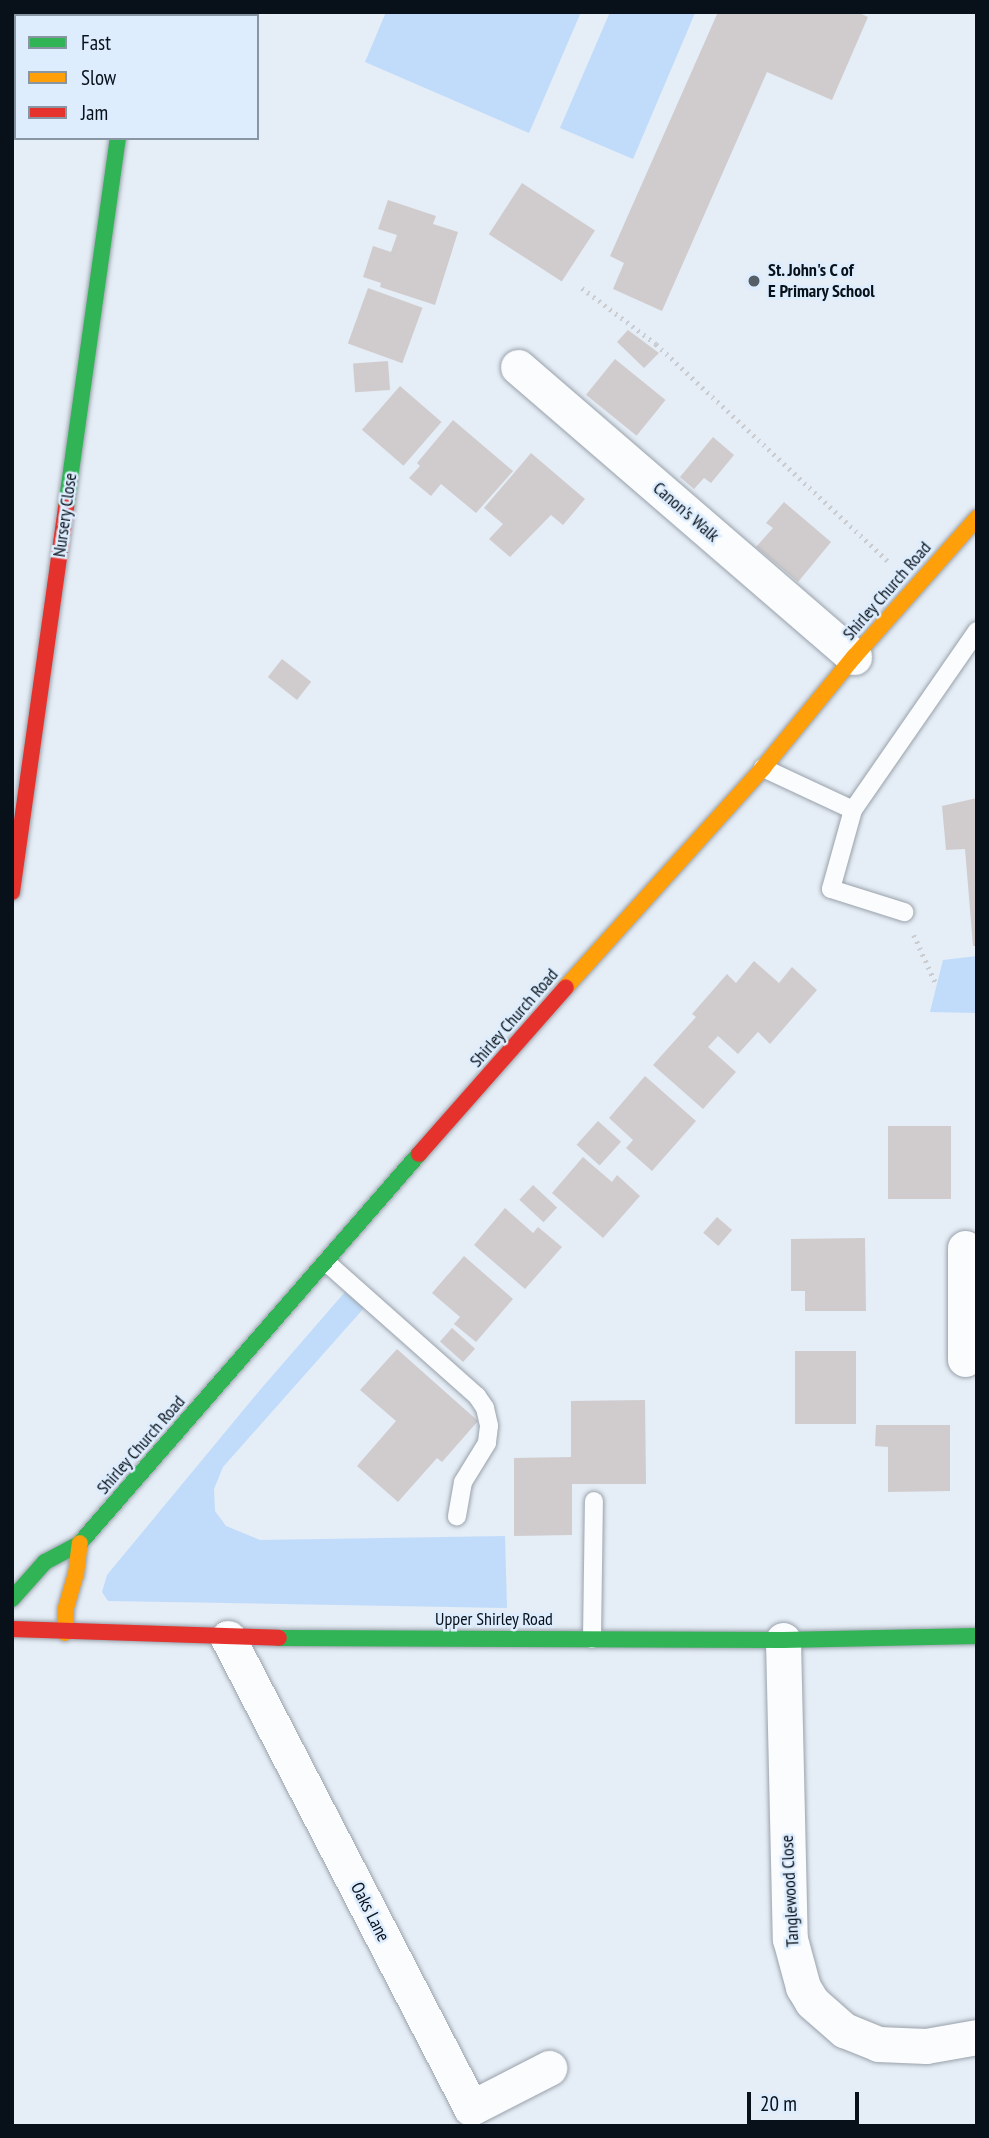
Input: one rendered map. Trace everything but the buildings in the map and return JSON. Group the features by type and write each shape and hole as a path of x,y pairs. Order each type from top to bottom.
{"street":[{"name":"Nursery Close","path":"12,892 118,140"},
{"name":"Canon's Walk","path":"518,367 854,657"},
{"name":"Shirley Church Road","path":"12,1598 45,1562 80,1543 543,1012 763,768 854,657 977,518"},
{"path":"965,1248 971,1305 965,1359"},
{"path":"65,1633 66,1608 76,1574 80,1543"},
{"name":"Upper Shirley Road","path":"12,1629 228,1638 783,1640 977,1636"},
{"name":"Oaks Lane","path":"228,1638 471,2108 549,2068"},
{"name":"Tanglewood Close","path":"783,1640 790,1939 803,1987 812,2002 844,2030 878,2044 926,2046 977,2037"}],"lane":[{"path":"961,537 977,549"},
{"path":"904,912 831,890 853,810 977,631"},
{"path":"763,768 853,810"},
{"path":"326,1262 477,1396 485,1409 489,1426 487,1443 463,1482 457,1516"},
{"path":"592,1639 594,1501"}],"path":[{"path":"582,288 656,344 882,557 918,585"},
{"path":"904,912 937,986"}],"shaded area":[{"path":"386,12 581,12 529,133 365,62"},
{"path":"610,12 695,13 633,159 560,128"},
{"path":"977,956 977,1013 930,1012 943,960"},
{"path":"345,1292 364,1308 223,1467 214,1489 215,1511 226,1526 260,1540 505,1536 507,1608 108,1601 102,1592 107,1575"}],"traffic: fast":[{"path":"66,507 118,140"},
{"path":"12,1599 45,1562 80,1543 419,1154"},
{"path":"279,1638 783,1640 977,1636"}],"traffic: slow":[{"path":"566,987 763,768 854,657 977,518"},
{"path":"65,1633 66,1608 76,1574 80,1543"}],"traffic: jam":[{"path":"12,892 66,507"},
{"path":"419,1154 566,987"},
{"path":"12,1629 279,1638"}],"place":[{"name":"St. John's C of E Primary School","path":"754,281"}]}
